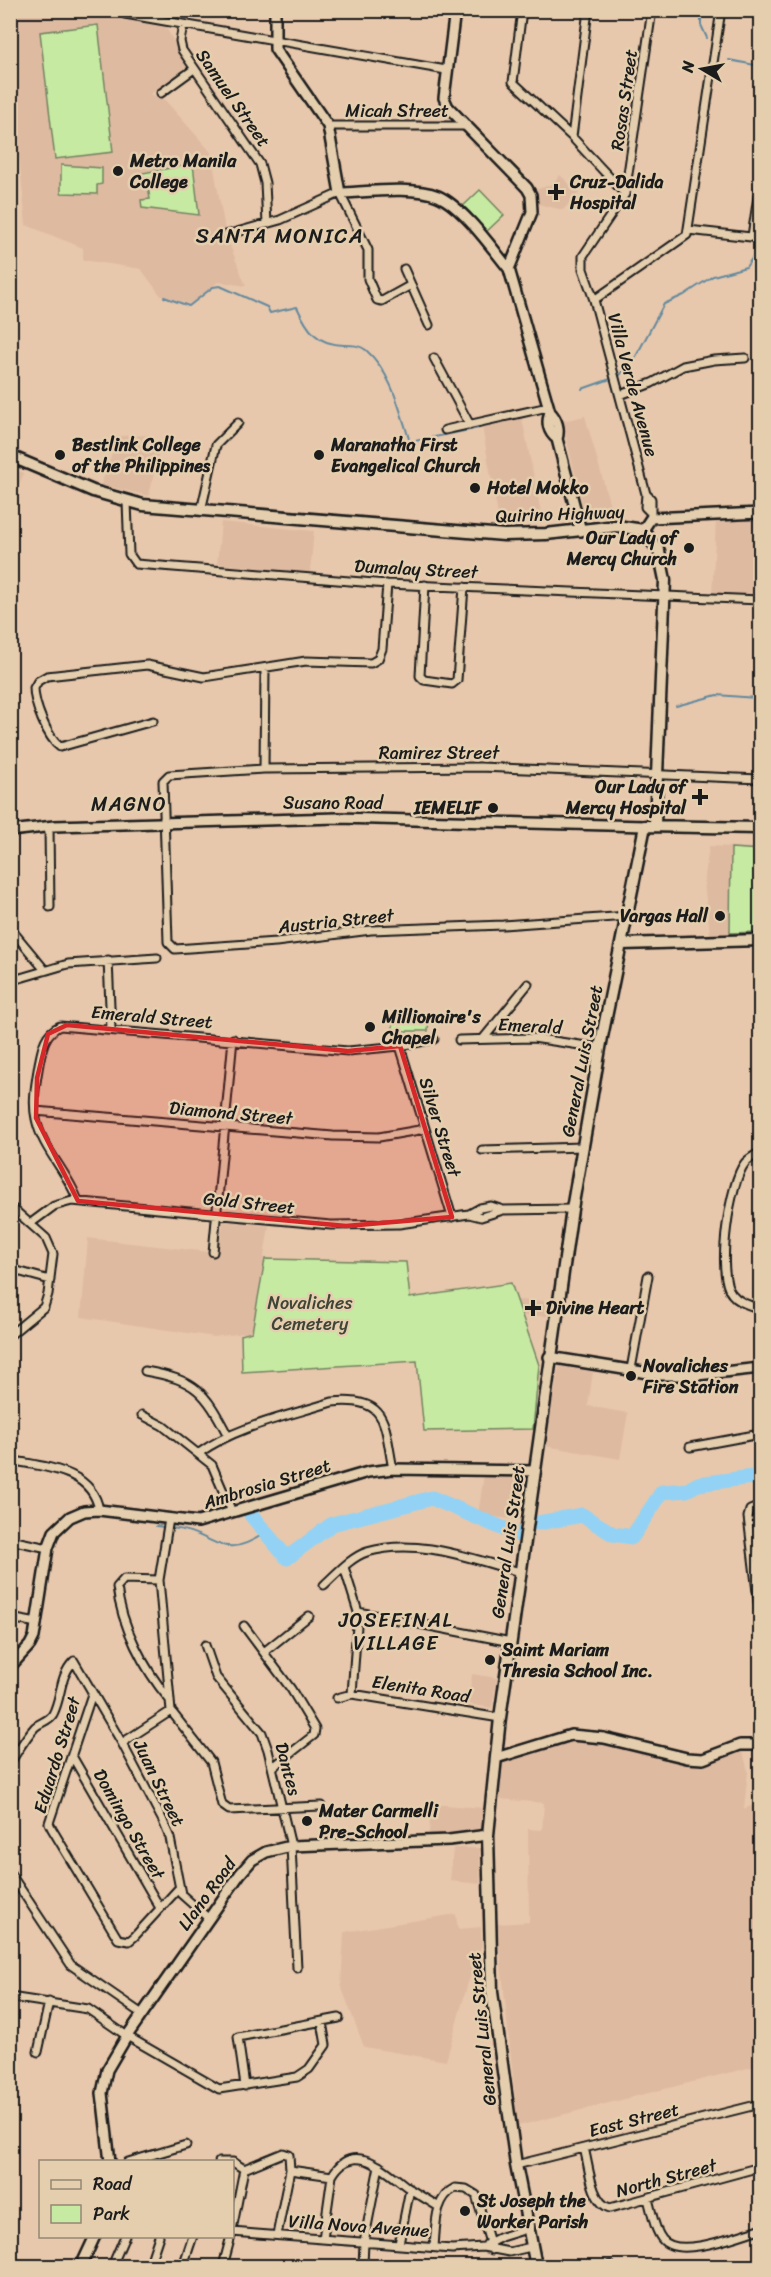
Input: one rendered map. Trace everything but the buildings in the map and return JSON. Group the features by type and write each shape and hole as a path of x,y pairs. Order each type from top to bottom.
{"main road":[{"name":"Quirino Highway","path":"10,456 93,491 127,502 201,511 504,535 624,526 643,530 659,551 664,569 665,594 657,775 650,825"},
{"path":"650,825 760,828"},
{"name":"General Luis Street","path":"536,2266 516,2165 491,1982 489,1835 500,1718 549,1357 572,1209 600,1048 650,825"},
{"path":"622,944 760,940"}],"street":[{"path":"275,10 274,40 283,61 328,126 340,193 368,250 368,279 377,300 382,301 411,285"},
{"path":"455,10 443,92 446,104 527,188 531,195 529,221 509,269"},
{"path":"522,10 513,82 572,137 625,194 583,256 583,269 594,300"},
{"path":"572,137 588,10"},
{"name":"Rosas Street","path":"625,194 652,10"},
{"path":"721,10 688,230 760,238"},
{"path":"125,14 446,70"},
{"name":"Samuel Street","path":"183,25 180,46 256,154 265,183 267,224"},
{"path":"161,93 194,69"},
{"name":"Micah Street","path":"328,126 466,126"},
{"path":"752,236 760,183"},
{"path":"226,235 267,224 340,193 406,192 439,197 458,210 509,269 549,410 555,417 559,432 557,439 581,531"},
{"name":"Villa Verde Avenue","path":"650,515 651,500 646,494 594,300 683,239 688,230"},
{"path":"404,268 429,325"},
{"path":"434,358 470,425"},
{"path":"620,395 652,383 683,366 745,358"},
{"path":"445,430 549,410"},
{"path":"201,511 216,445 238,423"},
{"name":"Dumalay Street","path":"127,502 129,554 135,564 387,584 665,594 760,600"},
{"path":"643,530 650,515 760,513"},
{"path":"153,721 60,747 54,741 45,722 34,688 38,681 47,676 147,665 204,677 306,662 375,662 381,655 384,642 387,584"},
{"path":"425,585 420,676 424,680 452,684 457,680 464,587"},
{"path":"264,769 265,668"},
{"name":"Ramirez Street","path":"164,823 163,781 169,775 264,769 480,767 760,779"},
{"name":"Susano Road","path":"10,831 49,826 339,818 650,825"},
{"name":"Austria Street","path":"164,823 168,942 175,950 276,942 371,930 503,925 628,916"},
{"path":"49,826 50,908"},
{"path":"10,928 44,969"},
{"path":"10,981 44,969 108,960 158,958"},
{"path":"108,960 111,1029"},
{"path":"483,1039 528,984"},
{"name":"Emerald Street","path":"78,1201 66,1174 41,1135 35,1111 44,1042 53,1029 67,1025 348,1051 400,1046 434,1039"},
{"name":"Emerald","path":"459,1040 533,1038 600,1048"},
{"path":"213,1252 233,1039"},
{"name":"Silver Street","path":"400,1046 452,1217"},
{"name":"Diamond Street","path":"35,1111 356,1137 388,1136 425,1129"},
{"path":"482,1150 583,1147"},
{"path":"760,1152 744,1164 738,1176 723,1250 725,1282 731,1294 742,1303 760,1309"},
{"name":"Gold Street","path":"31,1223 54,1206 78,1201 310,1224 356,1226 399,1224 452,1217 491,1206 503,1210 572,1209"},
{"path":"10,1206 31,1223 52,1247 50,1280 44,1307 10,1335"},
{"path":"10,1269 50,1280"},
{"path":"631,1369 648,1276"},
{"path":"549,1357 681,1376 760,1368"},
{"path":"145,1371 177,1377 200,1393 212,1405 228,1437"},
{"path":"199,1453 228,1437 332,1402 360,1401 375,1409 383,1418 393,1469"},
{"path":"142,1415 164,1426 199,1453 218,1474 232,1512"},
{"path":"690,1447 760,1434"},
{"path":"10,1460 60,1470 83,1480 95,1494 99,1510"},
{"name":"Ambrosia Street","path":"10,1667 30,1645 37,1623 48,1548 54,1532 70,1516 84,1511 99,1510 168,1522 198,1522 352,1476 393,1469 535,1471"},
{"path":"760,1506 750,1510 748,1517 760,1617"},
{"path":"168,1522 159,1580 171,1711 211,1762 222,1805 236,1812 321,1806"},
{"path":"10,1540 48,1548"},
{"path":"324,1586 344,1567 366,1552 414,1546 520,1572"},
{"path":"344,1567 358,1612 352,1694"},
{"path":"159,1580 124,1579 117,1587 127,1624 154,1681 169,1699"},
{"path":"358,1612 511,1642"},
{"path":"264,1652 309,1616"},
{"path":"10,1618 37,1623"},
{"path":"244,1626 314,1723 314,1735 273,1767"},
{"name":"Dantes","path":"205,1645 216,1677 262,1732 273,1767 291,1846 297,1968"},
{"name":"Juan Street","path":"10,1763 38,1724 50,1719 55,1712 59,1691 68,1666 74,1661 123,1743 163,1821 170,1838 179,1888"},
{"name":"Eduardo Street","path":"92,1694 50,1823 54,1834 118,1939 129,1941 179,1888"},
{"name":"Elenita Road","path":"337,1698 352,1694 500,1718"},
{"path":"123,1743 171,1711"},
{"path":"496,1758 571,1735 604,1738 687,1758 703,1759 740,1744 760,1745"},
{"name":"Domingo Street","path":"72,1756 160,1908"},
{"name":"Llano Road","path":"110,2160 103,2112 102,2081 127,2036 208,1918 252,1860 266,1852 291,1846 449,1840 489,1835"},
{"path":"10,1873 71,1965 142,2014"},
{"path":"179,1888 185,1898 208,1918"},
{"path":"10,1997 88,2009 127,2036 173,2061 213,2087 225,2089 303,2074 326,2045 321,2022"},
{"path":"38,2052 49,2002"},
{"path":"245,2086 238,2037 339,2019"},
{"name":"East Street","path":"516,2165 760,2103"},
{"path":"135,2160 186,2145"},
{"name":"North Street","path":"584,2148 597,2196 604,2206 617,2207 760,2167"},
{"path":"234,2163 244,2169 283,2153 289,2155 290,2170 277,2235"},
{"path":"323,2239 332,2176 337,2167 349,2160 365,2160 379,2166 439,2207"},
{"path":"363,2266 364,2242 379,2166"},
{"name":"Villa Nova Avenue","path":"234,2221 244,2169"},
{"path":"290,2170 332,2176"},
{"path":"434,2247 439,2207 448,2191 455,2188 471,2191 478,2199 492,2250"},
{"path":"399,2244 410,2189"},
{"path":"648,2199 660,2238 674,2247 702,2245 760,2229"},
{"path":"483,2247 490,2242 527,2229"},
{"name":"Villa Nova Avenue","path":"234,2231 434,2247 483,2247 509,2252 531,2247"},
{"path":"81,2266 94,2238"},
{"path":"112,2266 124,2238"},
{"path":"149,2266 158,2238"},
{"path":"183,2266 192,2238"},
{"path":"230,2238 223,2266 240,2266"}],"highlighted area":[{"path":"67,1025 348,1051 400,1046 452,1217 346,1226 78,1201 36,1118 37,1078 48,1034"}],"shaded area":[{"name":"Metro Manila College","path":"10,11 110,11 118,17 165,25 188,69 150,94 165,100 211,152 226,235 246,286 218,282 190,304 161,296 141,269 83,260 83,248 26,225 11,77"},
{"name":"Cruz-Dalida Hospital","path":"560,175 579,193 563,210 538,204 534,190 553,184"},
{"path":"585,416 612,512 586,518 562,421"},
{"path":"522,418 543,522 499,521 482,427"},
{"path":"151,435 159,451 149,496 101,485 118,436"},
{"path":"11,468 24,473 11,505"},
{"path":"760,517 760,597 712,595 716,519"},
{"path":"221,522 314,531 310,573 217,564"},
{"path":"709,846 760,848 760,933 710,934 704,883"},
{"path":"223,1221 269,1226 252,1332 214,1337 81,1317 88,1238 218,1253"},
{"name":"Divine Heart","path":"516,1300 549,1301 547,1316 521,1316"},
{"path":"559,1366 593,1372 588,1406 628,1413 620,1459 545,1446"},
{"path":"484,1474 524,1479 519,1520 478,1515"},
{"path":"472,1674 497,1678 492,1708 468,1704"},
{"path":"570,1738 595,1738 702,1761 742,1749 748,1771 744,1809 760,1802 760,2065 518,2126 497,1924 529,1922 528,1829 542,1830 544,1803 499,1799 502,1759"},
{"path":"431,1804 485,1808 483,1833 429,1834"},
{"path":"453,1848 480,1848 480,1884 450,1881"},
{"path":"456,1914 458,1929 481,1927 482,1945 468,1983 446,2061 364,2047 341,1986 344,1932"}],"green space":[{"path":"98,25 113,152 55,159 40,32"},
{"path":"193,164 199,215 142,208 141,200 150,199 147,180 138,181 137,174"},
{"path":"61,165 102,168 102,184 97,185 97,194 61,193"},
{"path":"480,190 504,215 485,233 461,208"},
{"path":"731,848 760,850 758,932 730,933"},
{"path":"393,1013 429,1013 428,1031 393,1031"},
{"name":"Novaliches Cemetery","path":"265,1259 406,1262 410,1298 511,1283 539,1365 533,1429 424,1431 417,1361 242,1372 241,1335 252,1332"}],"waterway":[{"path":"701,10 701,25 707,38"},
{"path":"729,60 760,66"},
{"path":"582,389 619,376 634,360 664,304 684,295 713,276 746,267 757,251 760,251"},
{"path":"164,297 189,306 213,287 220,286 267,307 270,313 297,307 309,329 320,339 335,344 361,347 375,359 389,381 410,442 479,428"},
{"path":"676,706 717,695 756,698 760,702"},
{"path":"538,1523 582,1515 613,1534 632,1537 662,1492 687,1490 698,1484 760,1476"},
{"path":"251,1515 287,1558 332,1524 432,1498 516,1534"},
{"path":"156,1526 164,1527"},
{"path":"170,1528 185,1530 227,1546 238,1546 266,1532"}],"place":[{"name":"Metro Manila College","path":"118,171"},
{"name":"Cruz-Dalida Hospital","path":"556,192"},
{"name":"Bestlink College of the Philippines","path":"60,455"},
{"name":"Maranatha First Evangelical Church","path":"319,455"},
{"name":"Hotel Mokko","path":"475,488"},
{"name":"Our Lady of Mercy Church","path":"689,548"},
{"name":"Our Lady of Mercy Hospital","path":"700,797"},
{"name":"IEMELIF","path":"493,808"},
{"name":"Vargas Hall","path":"720,916"},
{"name":"Millionaire's Chapel","path":"370,1027"},
{"name":"Divine Heart","path":"533,1308"},
{"name":"Novaliches Fire Station","path":"631,1376"},
{"name":"Saint Mariam Thresia School Inc.","path":"490,1660"},
{"name":"Mater Carmelli Pre-School","path":"307,1821"},
{"name":"St Joseph the Worker Parish","path":"465,2211"}],"district":[{"name":"SANTA MONICA","path":"280,236"},
{"name":"MAGNO","path":"129,804"},
{"name":"JOSEFINAL VILLAGE","path":"396,1632"}]}
